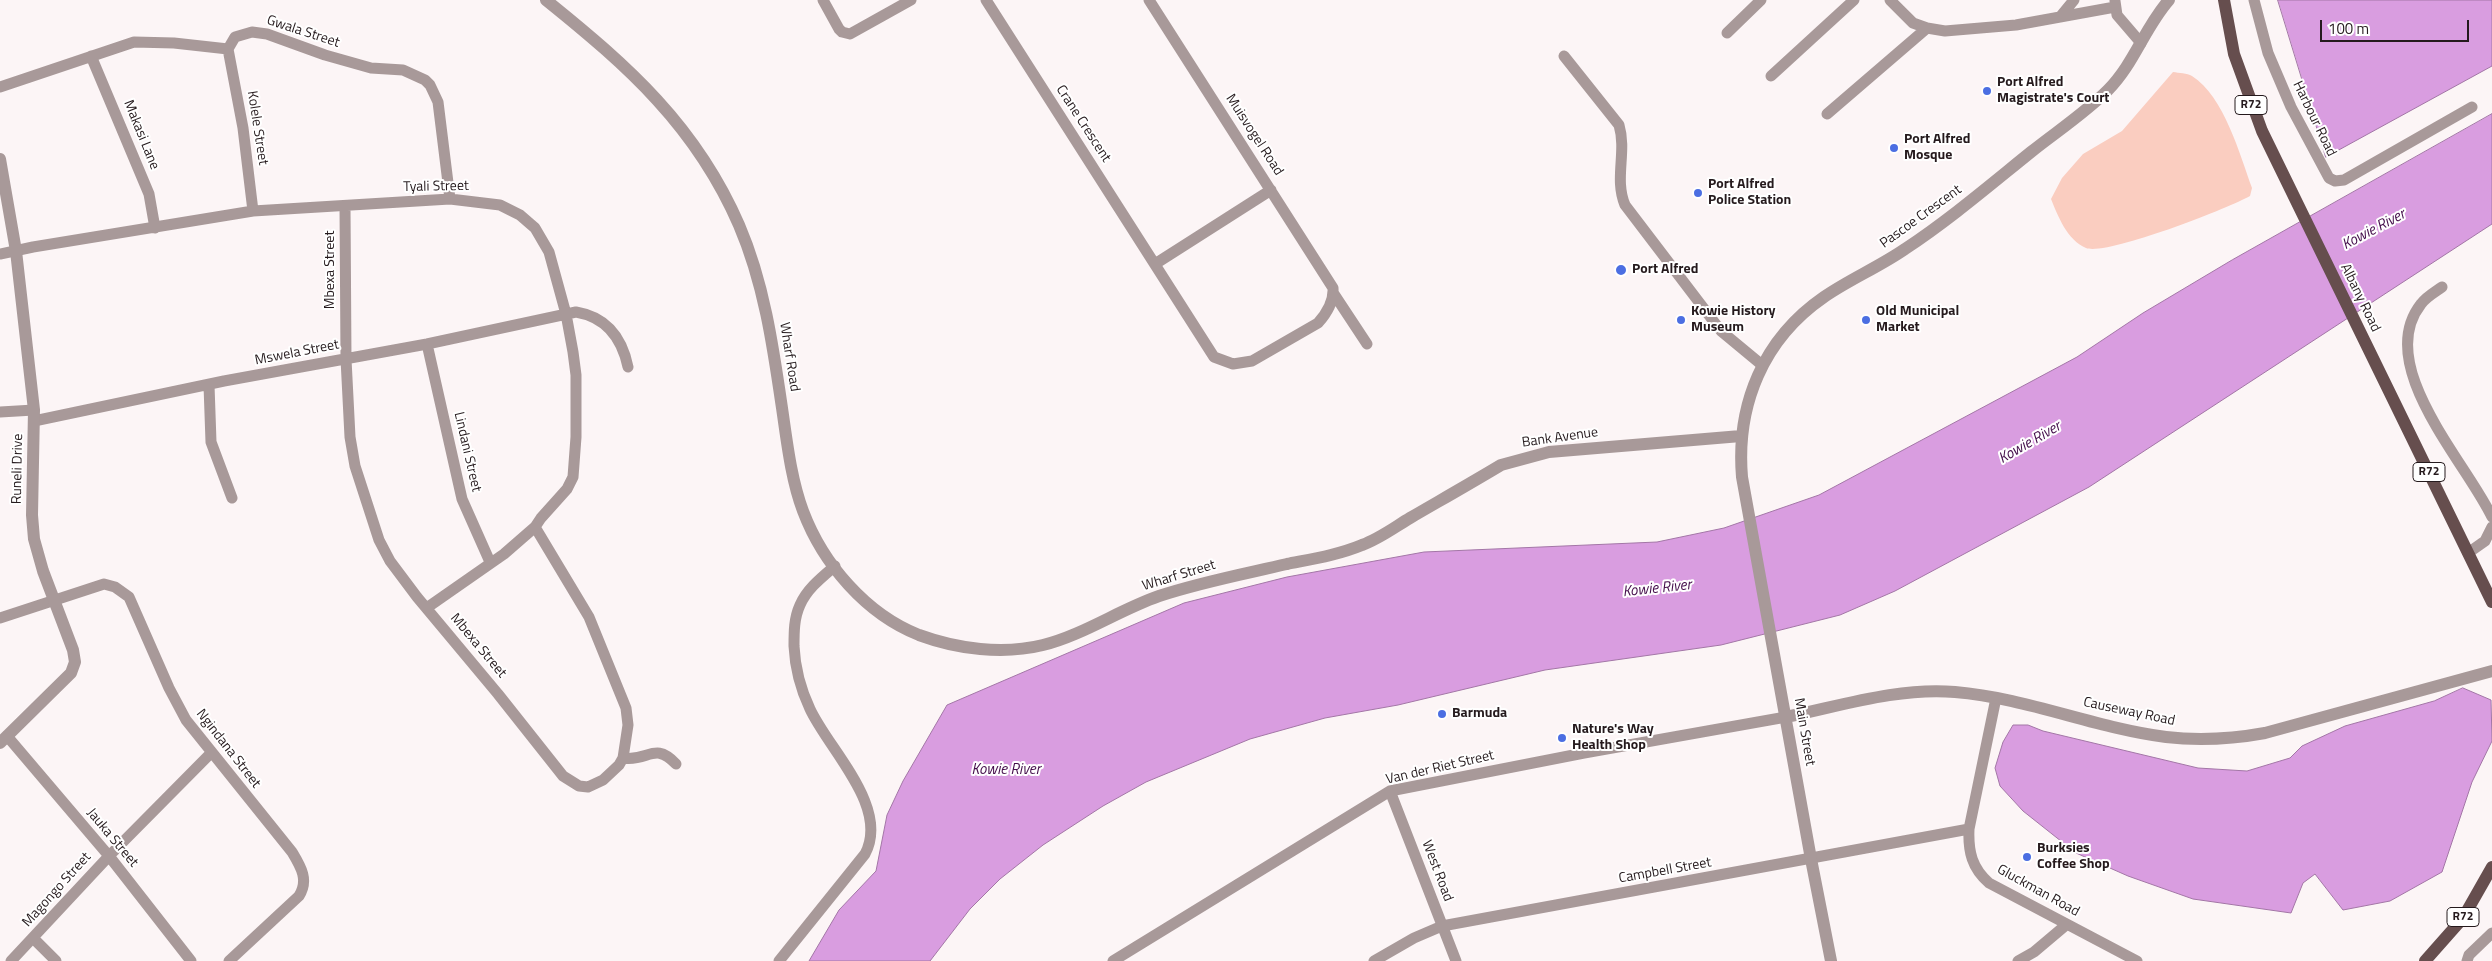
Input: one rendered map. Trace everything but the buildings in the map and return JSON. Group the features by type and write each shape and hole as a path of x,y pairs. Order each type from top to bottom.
{"main road":[{"name":"Albany Road","path":"2224,0 2232,42 2243,83 2262,131 2492,602"},
{"name":"R72","path":"2425,961 2463,918 2492,867"}],"street":[{"name":"Wharf Road","path":"546,0 608,50 665,107 702,158 738,222 763,295 787,445 799,500 810,528 835,566 862,598 886,618 902,628 934,640 962,647 988,649 1027,648"},
{"path":"823,0 839,28 846,34 859,31 911,0"},
{"name":"Crane Crescent","path":"986,0 1214,357 1233,364 1252,361 1309,329 1324,316 1333,291"},
{"name":"Muisvogel Road","path":"1149,0 1367,344"},
{"path":"1727,33 1761,0"},
{"path":"1772,76 1854,0"},
{"path":"1890,0 1908,20 1926,28 1946,31 2060,17 2115,3 2121,21 2141,43"},
{"path":"2060,17 2074,0"},
{"name":"Pascoe Crescent","path":"1747,508 1742,477 1741,436 1748,400 1762,365 1779,340 1807,310 1850,280 1919,240 2108,90 2125,69 2151,22 2170,0"},
{"name":"Harbour Road","path":"2254,0 2268,54 2290,107 2329,178 2335,181 2344,180 2472,106"},
{"path":"1828,114 1926,28"},
{"name":"Gwala Street","path":"228,50 235,36 252,32 267,34 352,63 371,68 403,70 425,80 430,85 438,102 450,199"},
{"path":"0,86 125,44 144,42 228,50"},
{"name":"Kolele Street","path":"228,50 243,128 253,211"},
{"name":"Makasi Lane","path":"91,56 148,194 156,228"},
{"path":"1564,56 1619,125 1622,139 1619,192 1625,205 1721,331 1762,365"},
{"name":"Runeli Drive","path":"0,160 16,251 34,415 32,515 34,539 43,571 73,650 74,667 59,687 4,739"},
{"path":"1155,264 1271,190"},
{"name":"Tyali Street","path":"0,254 253,211 450,199 500,205 520,215 535,228 549,252 566,314 576,375 576,470 567,489 535,527 504,554 428,607"},
{"name":"Mbexa Street","path":"345,206 346,359 352,450 375,530 390,561 417,597 428,607 563,776 579,786 588,788 595,785 620,765 623,758"},
{"path":"2442,287 2420,305 2406,343 2407,359 2426,407 2491,512"},
{"name":"Mswela Street","path":"0,412 34,415 209,385 427,344 566,314 584,314 608,326 623,348 628,367"},
{"name":"Lindani Street","path":"427,344 459,488 470,520 490,562"},
{"path":"209,385 211,442 232,498"},
{"name":"Bank Avenue","path":"1346,550 1364,545 1501,465 1513,461 1549,452 1741,436"},
{"name":"Main Street","path":"1747,508 1831,961"},
{"path":"535,527 586,611 626,708 628,725 623,758 636,759 660,752 668,755 676,764"},
{"path":"2468,553 2485,541 2492,528"},
{"name":"Wharf Street","path":"1027,648 1044,645 1139,604 1178,590 1346,550"},
{"path":"778,961 865,854 872,834 870,813 860,791 810,709 795,657 795,617 800,604 816,582 835,566"},
{"name":"Ngindana Street","path":"0,618 104,584 126,593 175,700 191,728 292,852 304,875 304,886 299,896 229,961"},
{"name":"Causeway Road","path":"1786,717 1917,691 1956,692 1996,698 2151,735 2190,739 2232,738 2265,733 2492,671"},
{"name":"Gluckman Road","path":"1996,698 1970,829 1970,855 1980,874 1989,883 2137,961"},
{"name":"Van der Riet Street","path":"1112,961 1390,791 1584,753 1786,717"},
{"name":"Jauka Street","path":"4,739 109,856 191,961"},
{"name":"Magongo Street","path":"11,961 109,856 211,753"},
{"name":"West Road","path":"1390,791 1456,961"},
{"name":"Campbell Street","path":"1374,961 1414,938 1442,926 1811,860 1970,829"},
{"path":"2046,914 2052,937"},
{"path":"2018,961 2034,952 2066,925"},
{"path":"2467,961 2469,955 2492,933"},
{"path":"33,938 56,961"}],"shaded area":[{"path":"2173,72 2192,76 2213,97 2230,127 2236,143 2252,188 2250,196 2167,230 2117,245 2098,249 2086,248 2068,233 2051,199 2062,178 2083,154 2122,131"}],"water":[{"path":"2278,0 2492,0 2492,66 2326,157"},
{"name":"Kowie River","path":"2492,114 2492,224 2089,487 1895,591 1840,615 1721,645 1545,670 1398,705 1325,718 1250,739 1146,782 1103,806 1043,845 1000,879 970,909 930,961 809,961 839,910 876,871 887,815 903,781 947,705 1184,603 1287,577 1424,552 1657,542 1724,528 1819,495 2077,357 2143,313 2232,260"},
{"path":"2463,688 2491,700 2492,741 2472,782 2442,872 2390,901 2343,910 2315,874 2303,883 2291,913 2193,899 2128,876 2076,853 2023,811 2000,786 1995,768 2003,742 2013,725 2028,725 2043,731 2198,768 2247,771 2290,758 2302,746 2345,726 2434,701"}],"place":[{"name":"Port Alfred Magistrate's Court","path":"1987,91"},
{"name":"Port Alfred Mosque","path":"1894,148"},
{"name":"Port Alfred Police Station","path":"1698,193"},
{"name":"Port Alfred","path":"1621,270"},
{"name":"Kowie History Museum","path":"1681,320"},
{"name":"Old Municipal Market","path":"1866,320"},
{"name":"Barmuda","path":"1442,714"},
{"name":"Nature's Way Health Shop","path":"1562,738"},
{"name":"Burksies Coffee Shop","path":"2027,857"}]}
